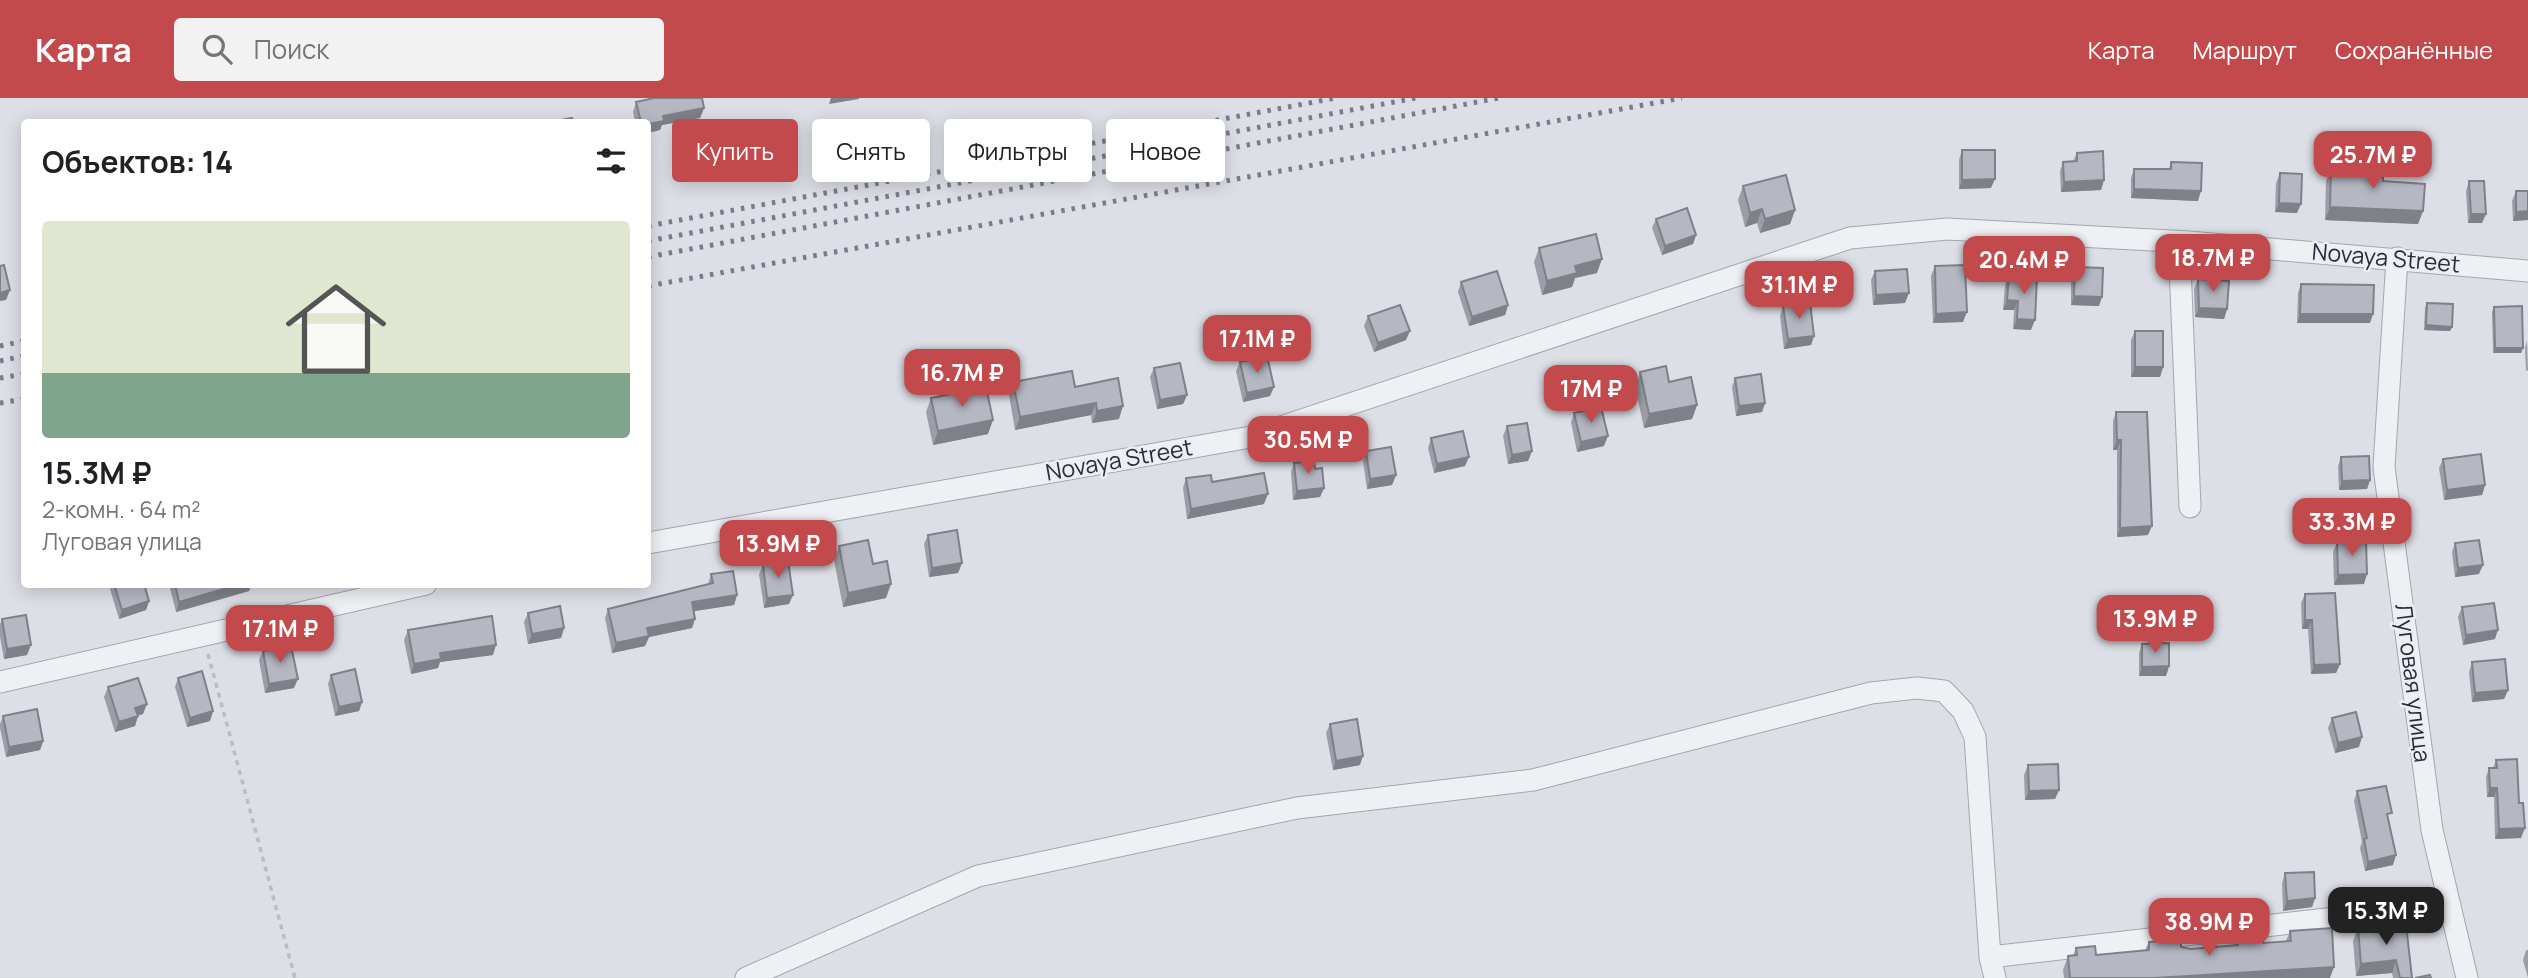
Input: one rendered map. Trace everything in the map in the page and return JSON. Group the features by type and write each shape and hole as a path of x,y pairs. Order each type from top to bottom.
{"street":[{"name":"Novaya Street","path":"651,542 1251,437 1850,238 1947,229 2179,242 2397,258 2528,271"},
{"path":"2179,242 2190,507"},
{"name":"Луговая улица","path":"2397,258 2384,467 2432,830 2468,978"},
{"path":"0,681 409,588"},
{"path":"747,978 978,876 1297,808 1533,780 1871,694 1917,688 1944,691 1963,711 1975,737 1990,957 1995,978"},
{"path":"1990,957 2450,905"}],"path":[{"path":"203,635 295,978"}],"building":[{"path":"654,98 702,98 704,108 663,116 664,121 651,123 651,119 640,119 636,102"},
{"path":"1962,150 1995,150 1995,179 1962,180"},
{"path":"2103,151 2104,180 2064,182 2063,162 2077,161 2077,153"},
{"path":"2171,162 2202,163 2201,191 2134,189 2134,169 2171,169"},
{"path":"2331,168 2383,169 2383,181 2425,184 2423,211 2330,207"},
{"path":"2280,173 2302,174 2301,204 2279,203"},
{"path":"1786,175 1795,210 1765,219 1762,209 1750,213 1743,186"},
{"path":"2469,181 2484,181 2486,214 2471,214"},
{"path":"2516,191 2528,191 2528,211 2516,212"},
{"path":"1687,208 1696,235 1665,246 1656,219"},
{"path":"1596,234 1602,259 1575,266 1577,273 1547,281 1539,248"},
{"path":"4,265 10,290 0,293 0,266"},
{"path":"1965,265 1967,312 1936,314 1935,266"},
{"path":"2075,267 2103,268 2102,297 2074,296"},
{"path":"1907,269 1909,293 1876,295 1875,271"},
{"path":"1497,271 1508,305 1472,317 1461,282"},
{"path":"2009,276 2037,277 2035,320 2017,319 2018,301 2007,300"},
{"path":"2198,279 2229,281 2227,309 2199,308"},
{"path":"2301,284 2374,285 2373,314 2300,314"},
{"path":"1810,302 1814,336 1788,339 1783,306"},
{"path":"2427,303 2453,304 2452,327 2426,325"},
{"path":"1400,305 1410,331 1378,343 1368,316"},
{"path":"2522,306 2523,348 2495,348 2494,307"},
{"path":"2135,331 2163,331 2163,367 2135,367"},
{"path":"1267,356 1274,387 1247,393 1240,362"},
{"path":"1180,363 1187,395 1160,400 1154,368"},
{"path":"1666,366 1669,382 1691,377 1697,405 1649,414 1640,372"},
{"path":"1072,371 1075,387 1118,378 1123,406 1097,411 1096,403 1020,417 1013,382"},
{"path":"1761,374 1765,403 1739,406 1735,378"},
{"path":"986,387 993,420 938,431 931,398"},
{"path":"1601,407 1608,436 1581,442 1574,413"},
{"path":"2116,412 2147,412 2152,526 2120,528 2121,440 2117,440"},
{"path":"1527,423 1532,451 1512,455 1507,426"},
{"path":"1463,431 1469,457 1437,464 1431,438"},
{"path":"1391,447 1396,475 1370,479 1366,451"},
{"path":"2481,454 2485,485 2447,490 2443,459"},
{"path":"2369,456 2370,480 2342,481 2341,457"},
{"path":"1314,461 1315,469 1322,468 1324,488 1297,491 1294,463"},
{"path":"1264,473 1268,494 1191,509 1186,478 1211,475 1212,482"},
{"path":"957,530 962,563 932,568 928,535"},
{"path":"868,540 873,564 887,561 891,584 848,593 839,546"},
{"path":"2479,540 2483,565 2458,568 2455,543"},
{"path":"2366,541 2367,574 2338,575 2337,542"},
{"path":"788,561 793,595 767,598 763,565"},
{"path":"733,571 737,595 692,602 695,619 647,628 649,636 616,643 608,609 713,583 711,574"},
{"path":"115,588 145,588 149,601 122,610"},
{"path":"176,588 227,588 179,602"},
{"path":"2335,593 2340,664 2314,665 2312,620 2305,620 2305,594"},
{"path":"2494,603 2498,630 2466,635 2462,607"},
{"path":"560,606 564,628 532,634 528,613"},
{"path":"26,615 31,645 7,649 2,619"},
{"path":"492,616 496,645 440,653 441,659 414,664 408,630"},
{"path":"2169,643 2169,666 2142,667 2142,644"},
{"path":"291,646 298,679 269,684 263,651"},
{"path":"2505,659 2508,690 2475,693 2472,662"},
{"path":"355,669 362,702 339,707 331,675"},
{"path":"202,671 213,711 190,718 178,678"},
{"path":"138,678 147,704 135,708 138,716 119,722 108,687"},
{"path":"37,709 43,741 9,747 3,716"},
{"path":"2356,712 2362,737 2338,743 2332,718"},
{"path":"1357,719 1363,756 1336,761 1330,724"},
{"path":"2517,759 2519,803 2523,803 2525,828 2499,829 2497,788 2490,788 2489,768 2497,768 2496,760"},
{"path":"2058,764 2059,790 2029,791 2028,765"},
{"path":"2386,786 2392,813 2387,814 2396,855 2368,862 2364,839 2367,838 2357,791"},
{"path":"2314,872 2315,898 2287,901 2285,873"},
{"path":"2406,924 2412,978 2400,978 2396,960 2361,964 2358,928"},
{"path":"2332,928 2334,967 2155,978 2070,978 2068,956 2077,955 2076,948 2095,946 2096,955 2149,950 2149,942 2181,940 2181,947 2191,949 2238,945 2237,936 2263,934 2263,943 2291,941 2290,931"}],"railway":[{"path":"651,225 1336,98"},
{"path":"651,240 1416,98"},
{"path":"651,256 1499,98"},
{"path":"651,285 1682,98"},
{"path":"0,346 21,342"},
{"path":"0,361 21,357"},
{"path":"0,378 21,374"},
{"path":"0,403 21,400"}]}
